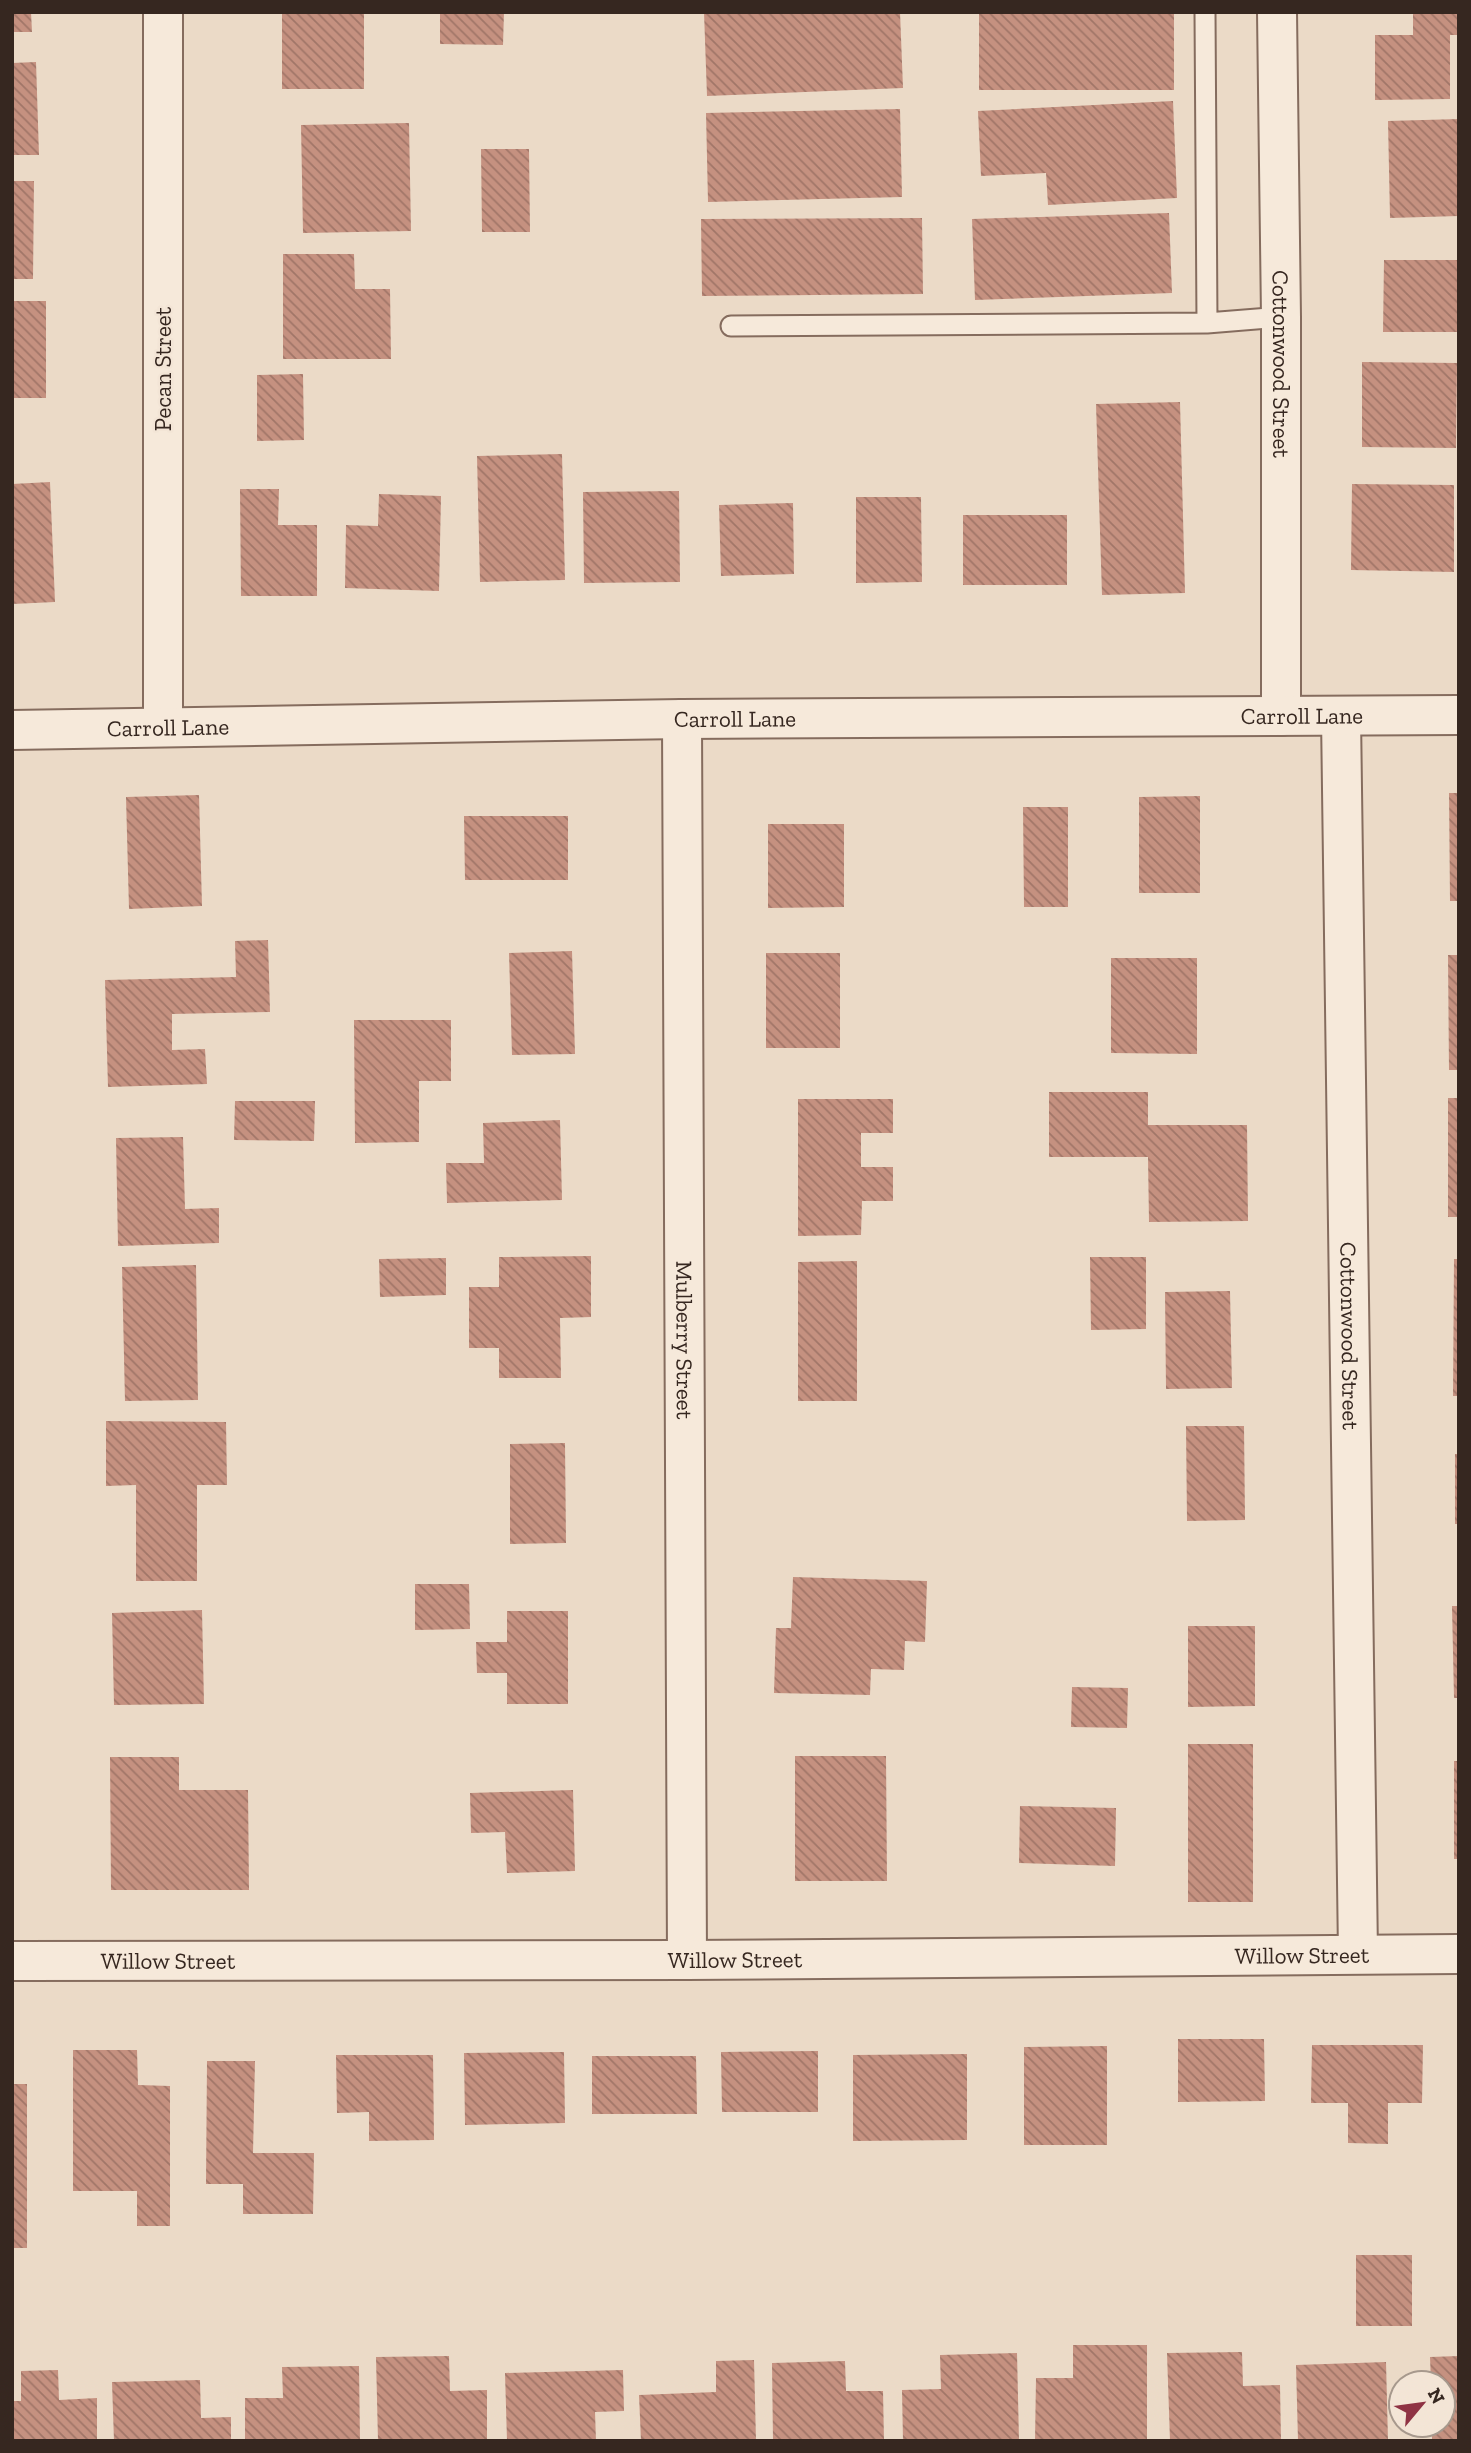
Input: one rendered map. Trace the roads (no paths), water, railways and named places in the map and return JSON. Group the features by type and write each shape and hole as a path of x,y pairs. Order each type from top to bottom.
{"street":[{"name":"Pecan Street","path":"163,12 163,726"},
{"name":"Cottonwood Street","path":"1277,12 1281,317 1281,716"},
{"name":"Carroll Lane","path":"12,730 682,719 1459,715"},
{"name":"Cottonwood Street","path":"1341,716 1358,1954"},
{"name":"Mulberry Street","path":"682,719 687,1960"},
{"name":"Willow Street","path":"12,1961 687,1960 1459,1954"}],"lane":[{"path":"1205,12 1207,323"},
{"path":"731,326 1207,323 1281,317"}]}
